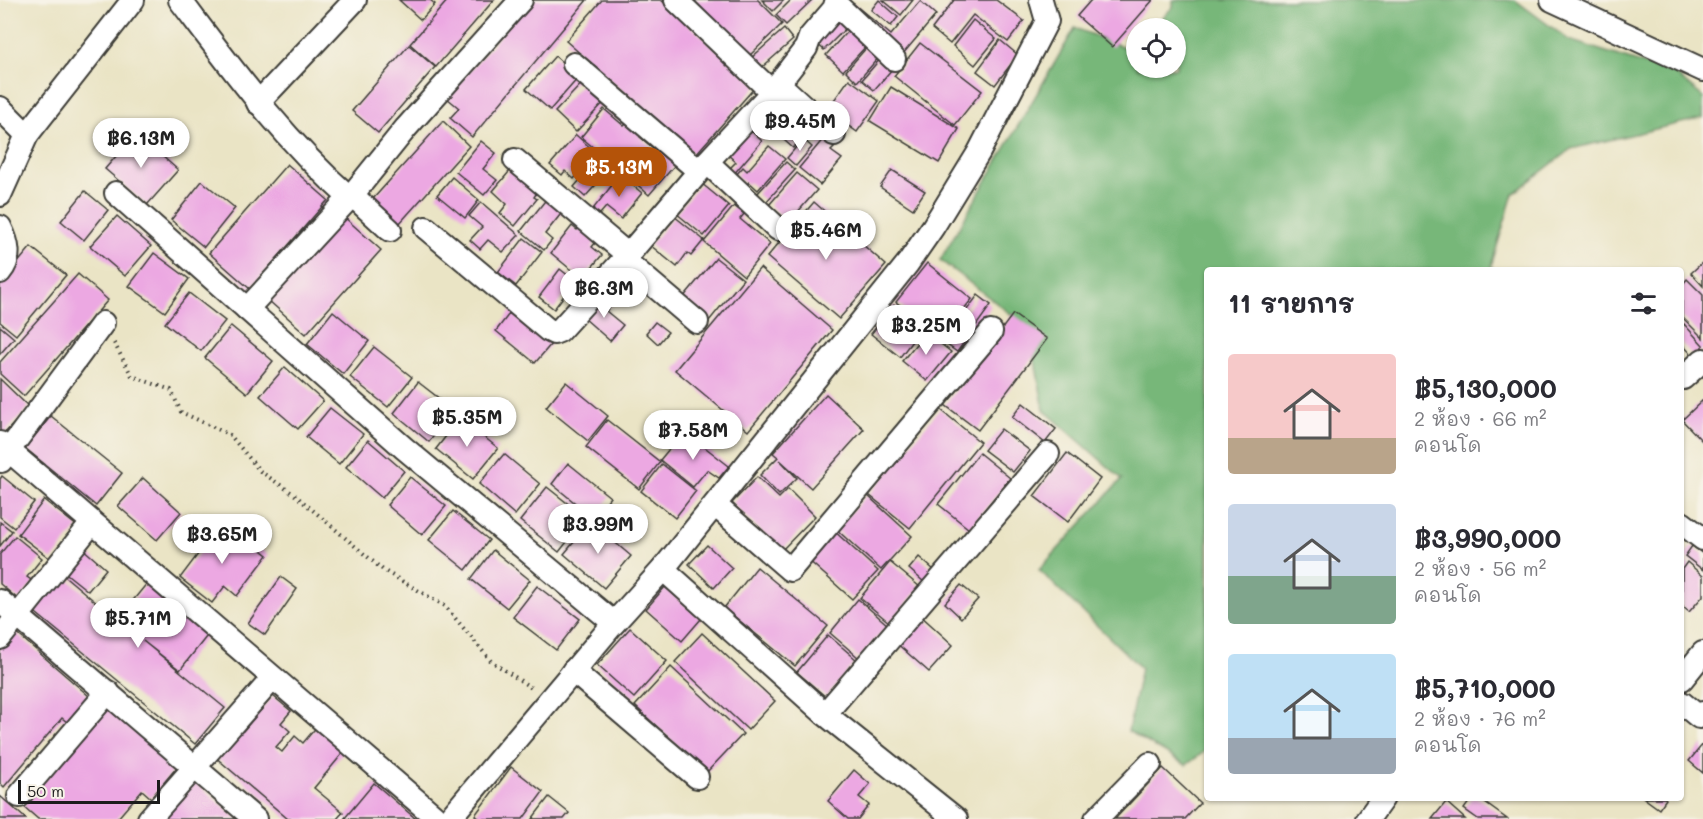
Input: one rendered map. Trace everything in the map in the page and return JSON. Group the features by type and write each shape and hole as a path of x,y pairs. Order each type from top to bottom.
{"street":[{"path":"0,195 27,135 133,0"},
{"path":"180,0 258,103 303,154 390,230"},
{"path":"258,103 355,0"},
{"path":"247,309 351,197 406,128 521,0"},
{"path":"676,0 776,88 834,134"},
{"path":"103,323 3,452 92,523 273,678 452,817 573,671 663,569 884,295 933,227 979,152 1047,21 1041,0"},
{"path":"1552,0 1703,70"},
{"path":"426,228 554,333 563,328 703,167 776,88 806,48 810,38 834,9 836,2 894,59"},
{"path":"574,64 778,229"},
{"path":"0,108 27,135"},
{"path":"514,160 697,322"},
{"path":"116,192 404,448 614,623"},
{"path":"0,227 7,243 7,265 0,272"},
{"path":"715,505 790,570 991,332"},
{"path":"1684,377 1703,360"},
{"path":"825,714 1048,454"},
{"path":"0,638 92,523"},
{"path":"1684,525 1703,539"},
{"path":"663,569 825,714 957,819"},
{"path":"0,601 255,819"},
{"path":"1684,677 1703,653"},
{"path":"573,671 698,777"},
{"path":"149,819 273,678"},
{"path":"19,796 108,692"},
{"path":"1684,705 1699,717 1703,713"},
{"path":"1096,819 1150,764"},
{"path":"1368,819 1381,801"}],"path":[{"path":"103,323 132,376 171,390 182,412 230,435 260,471 295,495 383,570 445,606 491,661 549,700"}],"green space":[{"path":"1173,0 1515,0 1569,40 1675,74 1703,97 1703,118 1571,149 1513,194 1492,267 1204,267 1204,752 1186,765 1128,731 1141,668 1039,570 1122,479 1044,410 1029,328 940,260 1075,28 1126,48 1126,78 1186,78 1186,18 1162,18 1173,7"}],"building":[{"path":"399,0 430,0 435,4 421,20"},
{"path":"448,0 494,0 436,67 410,44"},
{"path":"530,0 587,0 472,137 450,118 459,108 447,98"},
{"path":"602,0 661,0 757,85 695,155 566,41"},
{"path":"694,0 758,0 782,24 748,57"},
{"path":"762,0 784,0 773,11"},
{"path":"791,0 812,0 786,25 776,15"},
{"path":"879,0 898,17 891,26 871,10"},
{"path":"883,0 913,0 901,15"},
{"path":"954,0 996,0 1024,21 1008,42 973,15 950,44 932,29"},
{"path":"1091,0 1153,0 1137,18 1126,18 1126,31 1112,47 1077,16"},
{"path":"920,1 936,15 902,55 850,10 854,4 891,35"},
{"path":"840,10 852,22 824,50 812,39"},
{"path":"973,20 996,39 975,65 953,46"},
{"path":"851,27 869,43 843,71 826,55"},
{"path":"784,29 793,40 760,69 751,58"},
{"path":"1000,40 1018,55 995,85 977,71"},
{"path":"920,43 982,91 955,125 894,76"},
{"path":"409,45 435,67 378,133 352,111"},
{"path":"868,46 880,56 857,82 846,71"},
{"path":"555,56 579,77 550,110 526,89"},
{"path":"881,58 893,68 874,90 862,80"},
{"path":"586,79 607,99 576,132 555,112"},
{"path":"849,79 879,101 857,132 827,110"},
{"path":"891,87 959,129 939,163 870,121"},
{"path":"783,108 809,131 793,148 768,126"},
{"path":"604,109 624,126 631,119 645,131 640,137 653,148 628,177 581,137"},
{"path":"443,121 469,146 399,224 372,200"},
{"path":"749,129 762,141 733,175 728,170 736,162 727,154"},
{"path":"136,133 178,170 147,205 105,169"},
{"path":"576,135 596,153 574,179 565,171 562,175 550,165"},
{"path":"824,138 835,147 831,151 842,159 820,185 799,168"},
{"path":"803,139 812,147 796,166 787,158"},
{"path":"481,141 496,153 483,169 497,180 484,195 456,172"},
{"path":"661,143 675,165 649,195 631,179"},
{"path":"769,146 785,159 758,190 749,182 747,185 736,175 743,167 747,171"},
{"path":"600,157 612,167 585,197 574,187"},
{"path":"786,162 795,170 766,202 757,194"},
{"path":"287,164 328,200 250,289 209,253"},
{"path":"514,166 540,188 534,197 537,199 515,226 500,213 507,204 493,191"},
{"path":"892,170 925,191 913,209 880,187"},
{"path":"797,173 817,190 789,222 769,205"},
{"path":"620,175 642,193 621,219 606,207 600,214 593,209"},
{"path":"452,177 479,200 465,218 437,195"},
{"path":"202,181 235,208 204,247 171,220"},
{"path":"701,183 729,206 704,236 676,213"},
{"path":"85,191 108,210 84,240 61,221"},
{"path":"548,197 564,210 545,234 552,240 544,250 521,231"},
{"path":"481,202 519,235 503,252 488,240 480,249 470,240 482,227 469,216"},
{"path":"814,202 886,265 839,319 767,257"},
{"path":"734,206 744,214 740,219 770,244 744,276 704,242"},
{"path":"117,216 151,246 125,276 90,246"},
{"path":"343,216 381,250 306,334 268,300"},
{"path":"674,216 704,240 691,256 687,253 677,267 650,245"},
{"path":"582,223 596,242 592,247 602,255 582,279 551,253 572,226 577,230"},
{"path":"524,238 542,252 516,286 498,272"},
{"path":"31,247 66,275 16,335 0,322 0,284"},
{"path":"154,253 189,279 165,312 129,286"},
{"path":"716,258 743,279 709,321 682,299"},
{"path":"1703,262 1703,286 1691,273"},
{"path":"927,263 972,299 941,337 896,302"},
{"path":"760,268 832,330 748,431 675,370"},
{"path":"560,269 575,281 554,309 539,297"},
{"path":"78,274 108,300 24,396 0,374 0,362"},
{"path":"1687,279 1703,295 1703,338 1684,319 1684,283"},
{"path":"189,293 225,321 201,351 165,323"},
{"path":"978,295 991,305 957,352 943,342"},
{"path":"603,296 612,304 606,311 623,325 610,341 584,318"},
{"path":"894,305 922,328 900,357 871,334"},
{"path":"512,310 552,343 535,363 496,331"},
{"path":"333,311 369,341 343,374 307,344"},
{"path":"1013,314 1047,339 978,430 945,405"},
{"path":"655,322 668,332 658,344 646,333"},
{"path":"1684,324 1703,345 1703,349 1694,357 1684,346"},
{"path":"0,326 14,338 0,354"},
{"path":"231,326 273,361 247,393 205,358"},
{"path":"926,332 951,352 927,381 902,361"},
{"path":"374,347 412,377 388,407 350,377"},
{"path":"285,367 323,401 298,429 260,396"},
{"path":"0,379 29,407 3,435 0,432"},
{"path":"418,382 454,410 429,442 394,413"},
{"path":"566,382 608,416 588,441 546,407"},
{"path":"826,394 864,429 811,488 780,460 797,478 779,495 760,475 778,457 773,453"},
{"path":"1703,400 1703,442 1684,422 1684,418"},
{"path":"1023,403 1056,429 1045,443 1012,417"},
{"path":"330,408 363,434 339,464 306,437"},
{"path":"940,409 980,442 910,528 869,495"},
{"path":"51,416 122,473 96,506 25,448"},
{"path":"460,418 498,448 473,479 436,449"},
{"path":"607,420 660,462 639,489 586,447"},
{"path":"1001,429 1030,451 1013,472 984,450"},
{"path":"688,434 729,466 719,478 707,470 693,487 660,460 674,443 678,447"},
{"path":"368,440 404,471 382,498 346,467"},
{"path":"979,453 1010,478 969,529 938,504"},
{"path":"1067,453 1100,479 1068,522 1034,496"},
{"path":"504,454 540,484 515,515 479,484"},
{"path":"568,463 610,497 603,506 617,516 607,529 552,484"},
{"path":"662,464 696,491 675,518 641,491"},
{"path":"2,476 34,502 14,528 0,517 0,479"},
{"path":"410,477 446,506 422,535 387,505"},
{"path":"757,477 779,498 788,489 815,516 781,551 732,503"},
{"path":"143,478 181,512 157,540 118,506"},
{"path":"547,487 586,518 559,552 520,521"},
{"path":"867,495 912,536 881,570 836,529"},
{"path":"44,500 78,527 52,560 18,534"},
{"path":"453,511 489,540 466,570 429,540"},
{"path":"205,521 242,549 249,540 268,555 237,596 225,586 212,603 180,578 208,541 196,532"},
{"path":"0,522 12,531 0,546"},
{"path":"591,522 631,556 604,588 564,554"},
{"path":"832,529 878,571 852,599 806,558"},
{"path":"15,536 42,558 27,577 34,582 19,600 0,584 0,554"},
{"path":"707,545 732,568 714,588 689,564"},
{"path":"1692,546 1703,554 1703,570 1685,556"},
{"path":"82,548 106,569 88,591 63,571"},
{"path":"493,550 530,580 507,608 471,579"},
{"path":"919,557 934,570 924,582 909,569"},
{"path":"890,562 920,587 890,623 860,598"},
{"path":"1687,562 1703,576 1703,596 1689,612 1684,608 1684,566"},
{"path":"757,567 828,626 795,666 724,608"},
{"path":"61,573 117,620 148,582 210,632 180,670 143,641 225,708 195,744 31,609"},
{"path":"281,577 297,589 265,635 248,623"},
{"path":"961,585 978,599 961,618 945,603"},
{"path":"537,586 580,619 556,650 513,617"},
{"path":"665,587 701,619 682,641 646,609"},
{"path":"858,599 888,625 859,658 830,633"},
{"path":"919,614 953,645 929,672 894,641"},
{"path":"630,628 667,661 634,698 597,665"},
{"path":"14,631 89,696 67,722 62,718 4,787 0,783 0,647"},
{"path":"702,633 775,701 748,730 675,662"},
{"path":"828,635 857,660 826,697 797,672"},
{"path":"671,667 743,734 706,773 635,706"},
{"path":"273,696 291,711 281,723 290,731 276,747 282,752 295,736 303,743 319,724 347,748 314,788 343,812 337,819 288,819 214,756 238,727 243,731"},
{"path":"106,707 177,767 151,798 142,790 117,819 38,819 23,806"},
{"path":"1703,744 1703,773 1689,761"},
{"path":"511,767 543,792 523,819 480,819 475,815"},
{"path":"1163,768 1200,803 1185,819 1115,819"},
{"path":"854,770 870,784 859,797 869,805 858,819 848,819 828,801"},
{"path":"194,781 238,819 161,819"},
{"path":"374,783 416,819 344,819"},
{"path":"0,796 26,819 0,819"},
{"path":"549,797 569,813 564,819 532,819"},
{"path":"1470,801 1482,801 1507,819 1478,819 1464,809"},
{"path":"1648,801 1665,801 1659,809"},
{"path":"1446,802 1465,819 1432,819"}]}
